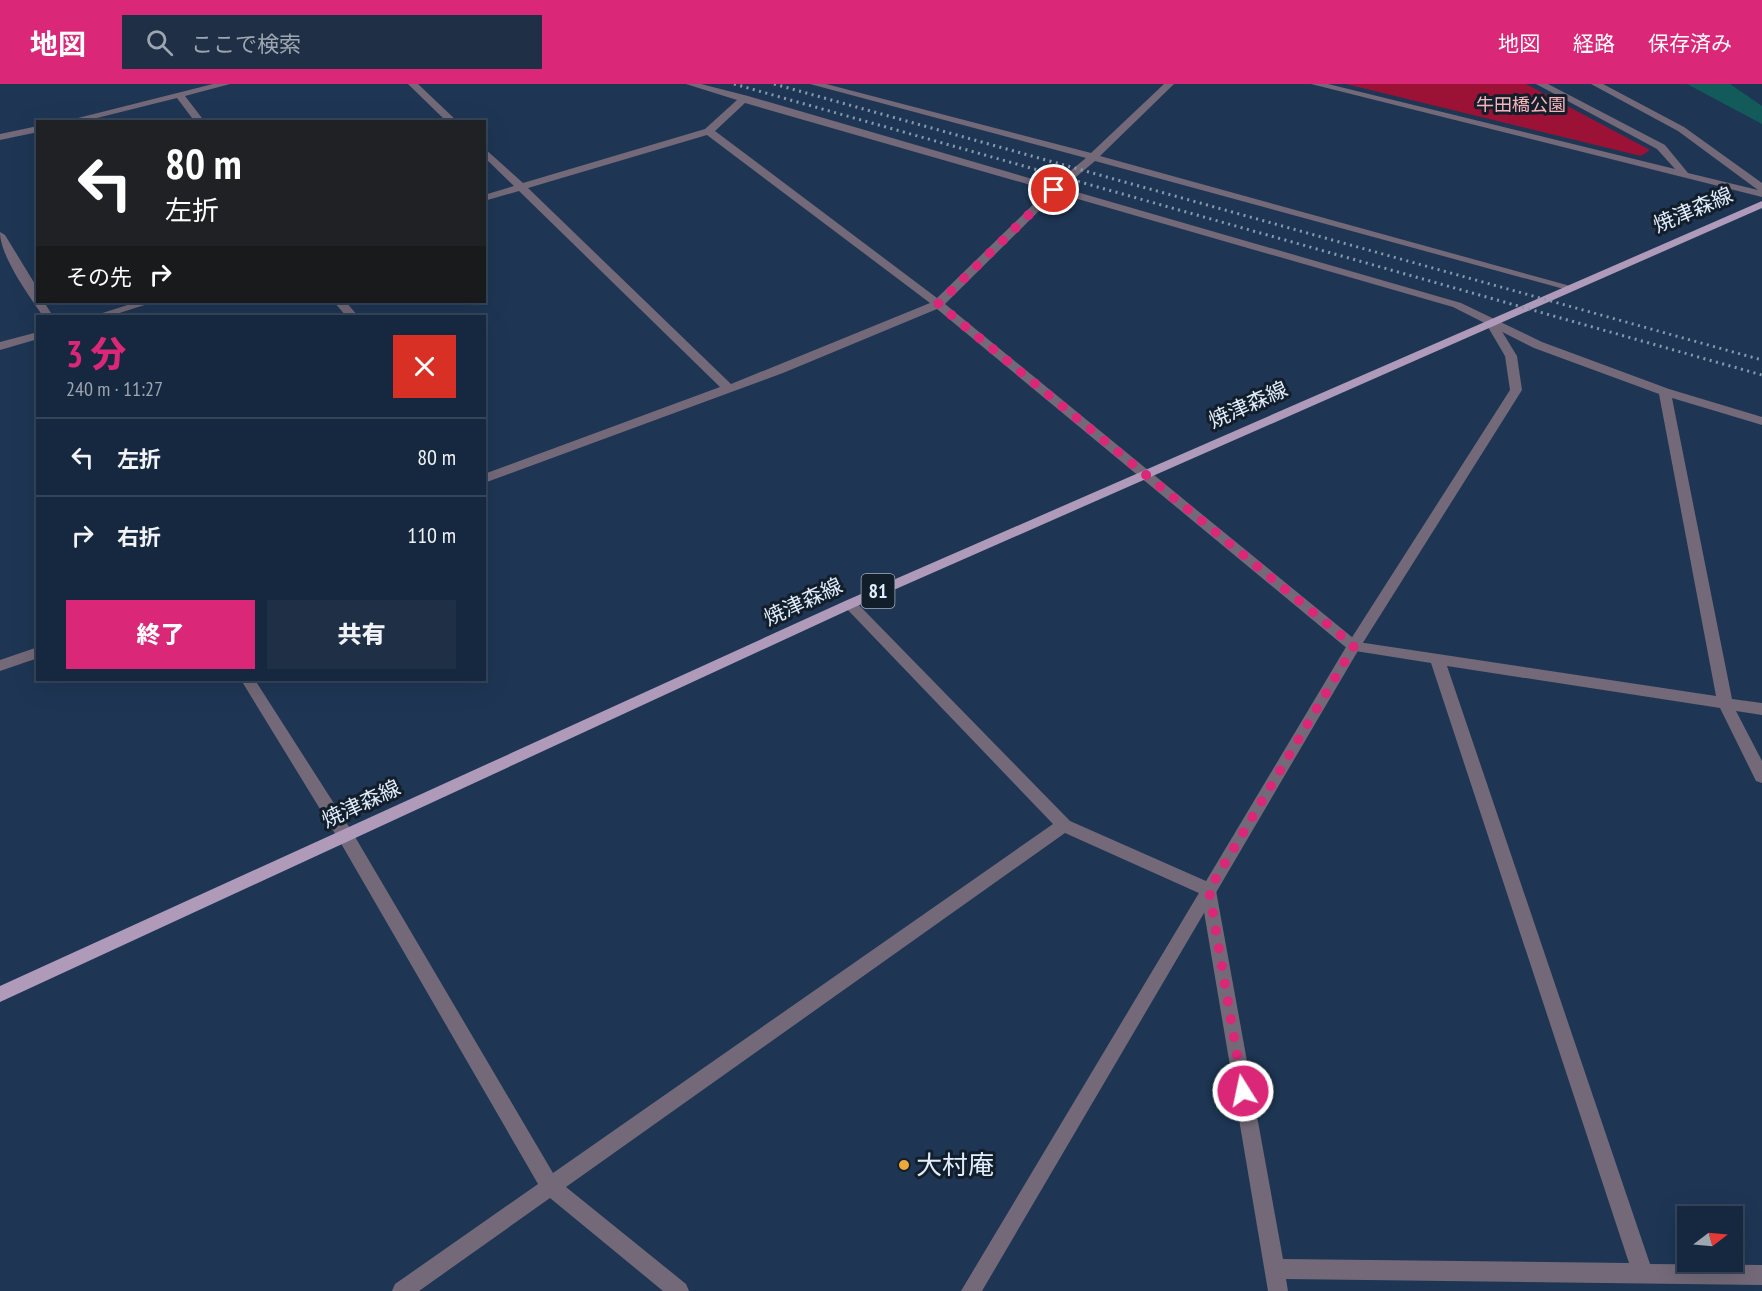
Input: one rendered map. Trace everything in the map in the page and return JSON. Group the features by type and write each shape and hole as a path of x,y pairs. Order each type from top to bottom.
{"main road":[{"name":"焼津森線","path":"0,994 850,604 1568,287 1762,204"}],"street":[{"path":"75,120 225,84"},
{"path":"413,84 451,120"},
{"path":"691,84 1457,305 1538,345 1665,392 1762,421"},
{"path":"815,84 1094,157 1568,287"},
{"path":"486,478 729,389 938,304 1054,190 1094,157 1169,84"},
{"path":"1316,84 1762,194"},
{"path":"1541,84 1661,147 1684,174"},
{"path":"1596,84 1681,129 1762,188"},
{"path":"179,95 198,120"},
{"path":"486,197 709,131 745,98"},
{"path":"0,137 36,129"},
{"path":"709,131 938,304 1354,646 1762,709"},
{"path":"486,153 729,389"},
{"path":"0,235 36,297"},
{"path":"102,315 144,303"},
{"path":"341,303 351,315"},
{"path":"971,1291 1354,646 1516,390 1511,356 1491,321"},
{"path":"0,346 36,336"},
{"path":"1665,392 1725,703 1762,777"},
{"path":"850,604 1064,825 1209,890"},
{"path":"0,666 36,653"},
{"path":"1437,659 1643,1274"},
{"path":"249,681 345,835 550,1186 679,1291"},
{"path":"402,1291 1064,825"},
{"path":"1209,890 1278,1291"},
{"path":"1274,1269 1762,1275"}],"green space":[{"name":"牛田橋公園","path":"1346,84 1526,84 1650,150 1641,156"}],"shaded area":[{"path":"1687,84 1730,84 1762,106 1762,124"}],"railway":[{"path":"734,84 1762,375"},
{"path":"774,84 1762,360"}],"place":[{"name":"大村庵","path":"904,1165"}],"route":[{"path":"1054,190 938,304 1354,646 1209,890 1243,1091"}]}
